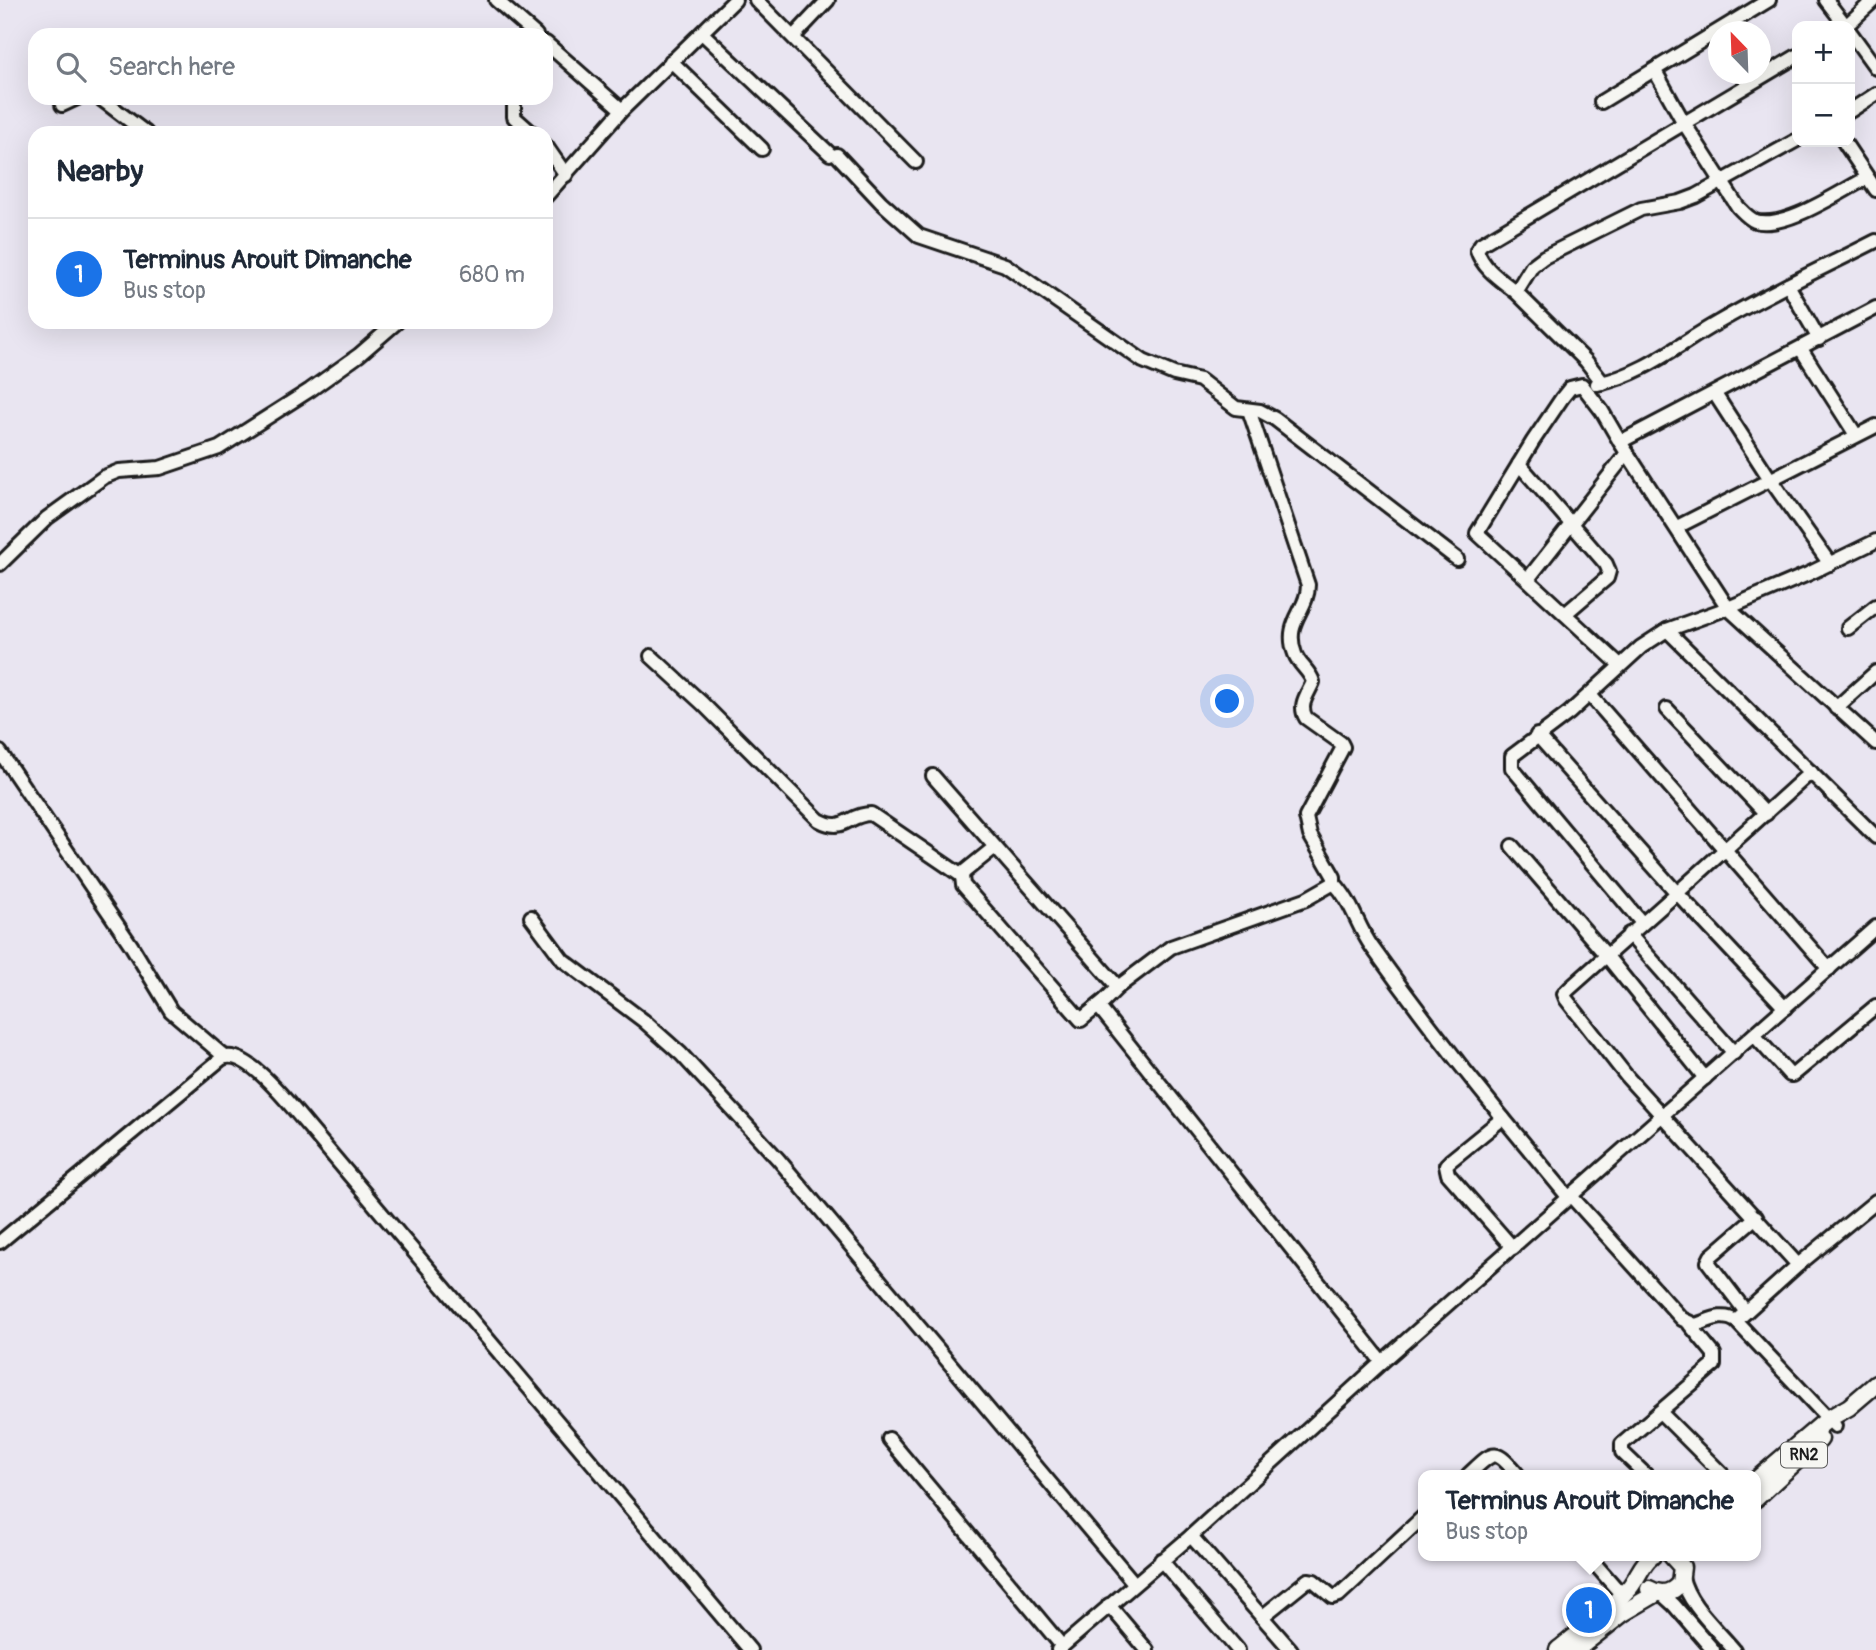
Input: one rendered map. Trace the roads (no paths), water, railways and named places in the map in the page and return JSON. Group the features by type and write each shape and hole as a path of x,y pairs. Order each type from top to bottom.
{"main road":[{"name":"RN2","path":"1761,1493 1876,1384"},
{"name":"RN2","path":"1761,1476 1832,1423"},
{"path":"1558,1650 1622,1595 1647,1561"},
{"path":"1576,1650 1623,1613 1659,1594 1673,1591 1682,1564"},
{"path":"1641,1571 1645,1585 1659,1594"}],"street":[{"path":"496,0 529,28"},
{"path":"553,189 622,110 730,5 715,0"},
{"path":"756,0 916,162"},
{"path":"794,36 828,0"},
{"path":"1601,102 1769,0"},
{"path":"1826,0 1842,21"},
{"path":"1851,21 1874,0"},
{"path":"702,33 919,236 1005,265 1143,361 1174,374 1200,380 1232,405 1259,411 1275,419 1457,559"},
{"path":"1855,39 1876,68"},
{"path":"553,49 622,110"},
{"path":"671,61 762,149"},
{"path":"1603,383 1586,361 1516,292 1493,274 1477,250 1480,244 1684,123 1792,64"},
{"path":"1655,71 1684,123 1747,217 1755,221 1773,221 1793,216 1867,178"},
{"path":"1855,108 1876,94"},
{"path":"109,105 137,126"},
{"path":"514,105 514,117 524,126"},
{"path":"1516,292 1532,266 1544,257 1640,209 1680,202 1696,196 1792,143"},
{"path":"1847,147 1876,190"},
{"path":"553,156 566,175"},
{"path":"1620,665 1477,533 1570,388 1603,383 1638,370 1717,322 1876,241"},
{"path":"1788,285 1819,339"},
{"path":"1528,579 1624,448 1715,394 1876,308"},
{"path":"0,564 47,518 104,477 119,471 160,468 219,448 310,390 359,355 389,329"},
{"path":"1801,349 1856,435"},
{"path":"1582,385 1602,411 1728,608 1876,743"},
{"path":"1715,394 1830,564"},
{"path":"1249,410 1308,585 1307,594 1292,627 1295,654 1310,673 1313,682 1305,697 1303,712 1306,718 1343,747 1306,817 1308,830 1334,877 1334,883 1346,896 1370,945 1424,1021 1570,1197 1714,1354 1714,1365 1621,1446 1622,1452 1641,1470"},
{"path":"1676,527 1876,426"},
{"path":"1519,464 1606,564 1609,571 1607,578 1565,614"},
{"path":"1642,923 1512,768 1512,756 1590,695 1620,665 1667,630 1728,608 1876,541"},
{"path":"1848,628 1876,606"},
{"path":"1667,630 1876,837"},
{"path":"651,656 704,704 818,820 829,826 836,826 857,816 871,814 962,876 963,885 1081,1020 1118,987 1171,947 1306,899 1334,883"},
{"path":"1836,708 1876,672"},
{"path":"1590,695 1829,969"},
{"path":"1667,709 1766,814"},
{"path":"1537,735 1677,893 1784,1008"},
{"path":"0,752 131,945 171,1010 225,1057"},
{"path":"1798,1265 1603,1048 1564,994 1811,772"},
{"path":"933,776 1118,987"},
{"path":"1512,846 1705,1078"},
{"path":"962,876 995,847"},
{"path":"531,917 563,960 644,1021 681,1054 778,1159 1134,1583"},
{"path":"889,1439 1060,1648 1191,1536 1382,1362 1876,928"},
{"path":"1629,934 1734,1053"},
{"path":"1098,1006 1382,1362"},
{"path":"1754,1035 1790,1075 1793,1075 1876,1006"},
{"path":"0,1242 225,1057 245,1061 272,1086 533,1390 750,1650"},
{"path":"1503,1118 1450,1161 1446,1168 1448,1174 1513,1248"},
{"path":"1690,1325 1699,1325 1722,1317 1741,1317 1798,1265 1876,1201"},
{"path":"1756,1217 1711,1256 1708,1262 1741,1317 1832,1423"},
{"path":"1661,1412 1718,1470"},
{"path":"1474,1470 1487,1458 1497,1455 1514,1470"},
{"path":"1262,1617 1308,1580 1314,1581 1329,1595 1336,1597 1418,1522"},
{"path":"1191,1536 1291,1650"},
{"path":"1161,1560 1238,1650"},
{"path":"1592,1561 1622,1595"},
{"path":"1682,1564 1684,1586 1734,1650"},
{"path":"1659,1594 1674,1605 1713,1650"},
{"path":"1109,1605 1147,1650"}],"place":[{"name":"Terminus Arouit Dimanche","path":"1589,1610"}]}
